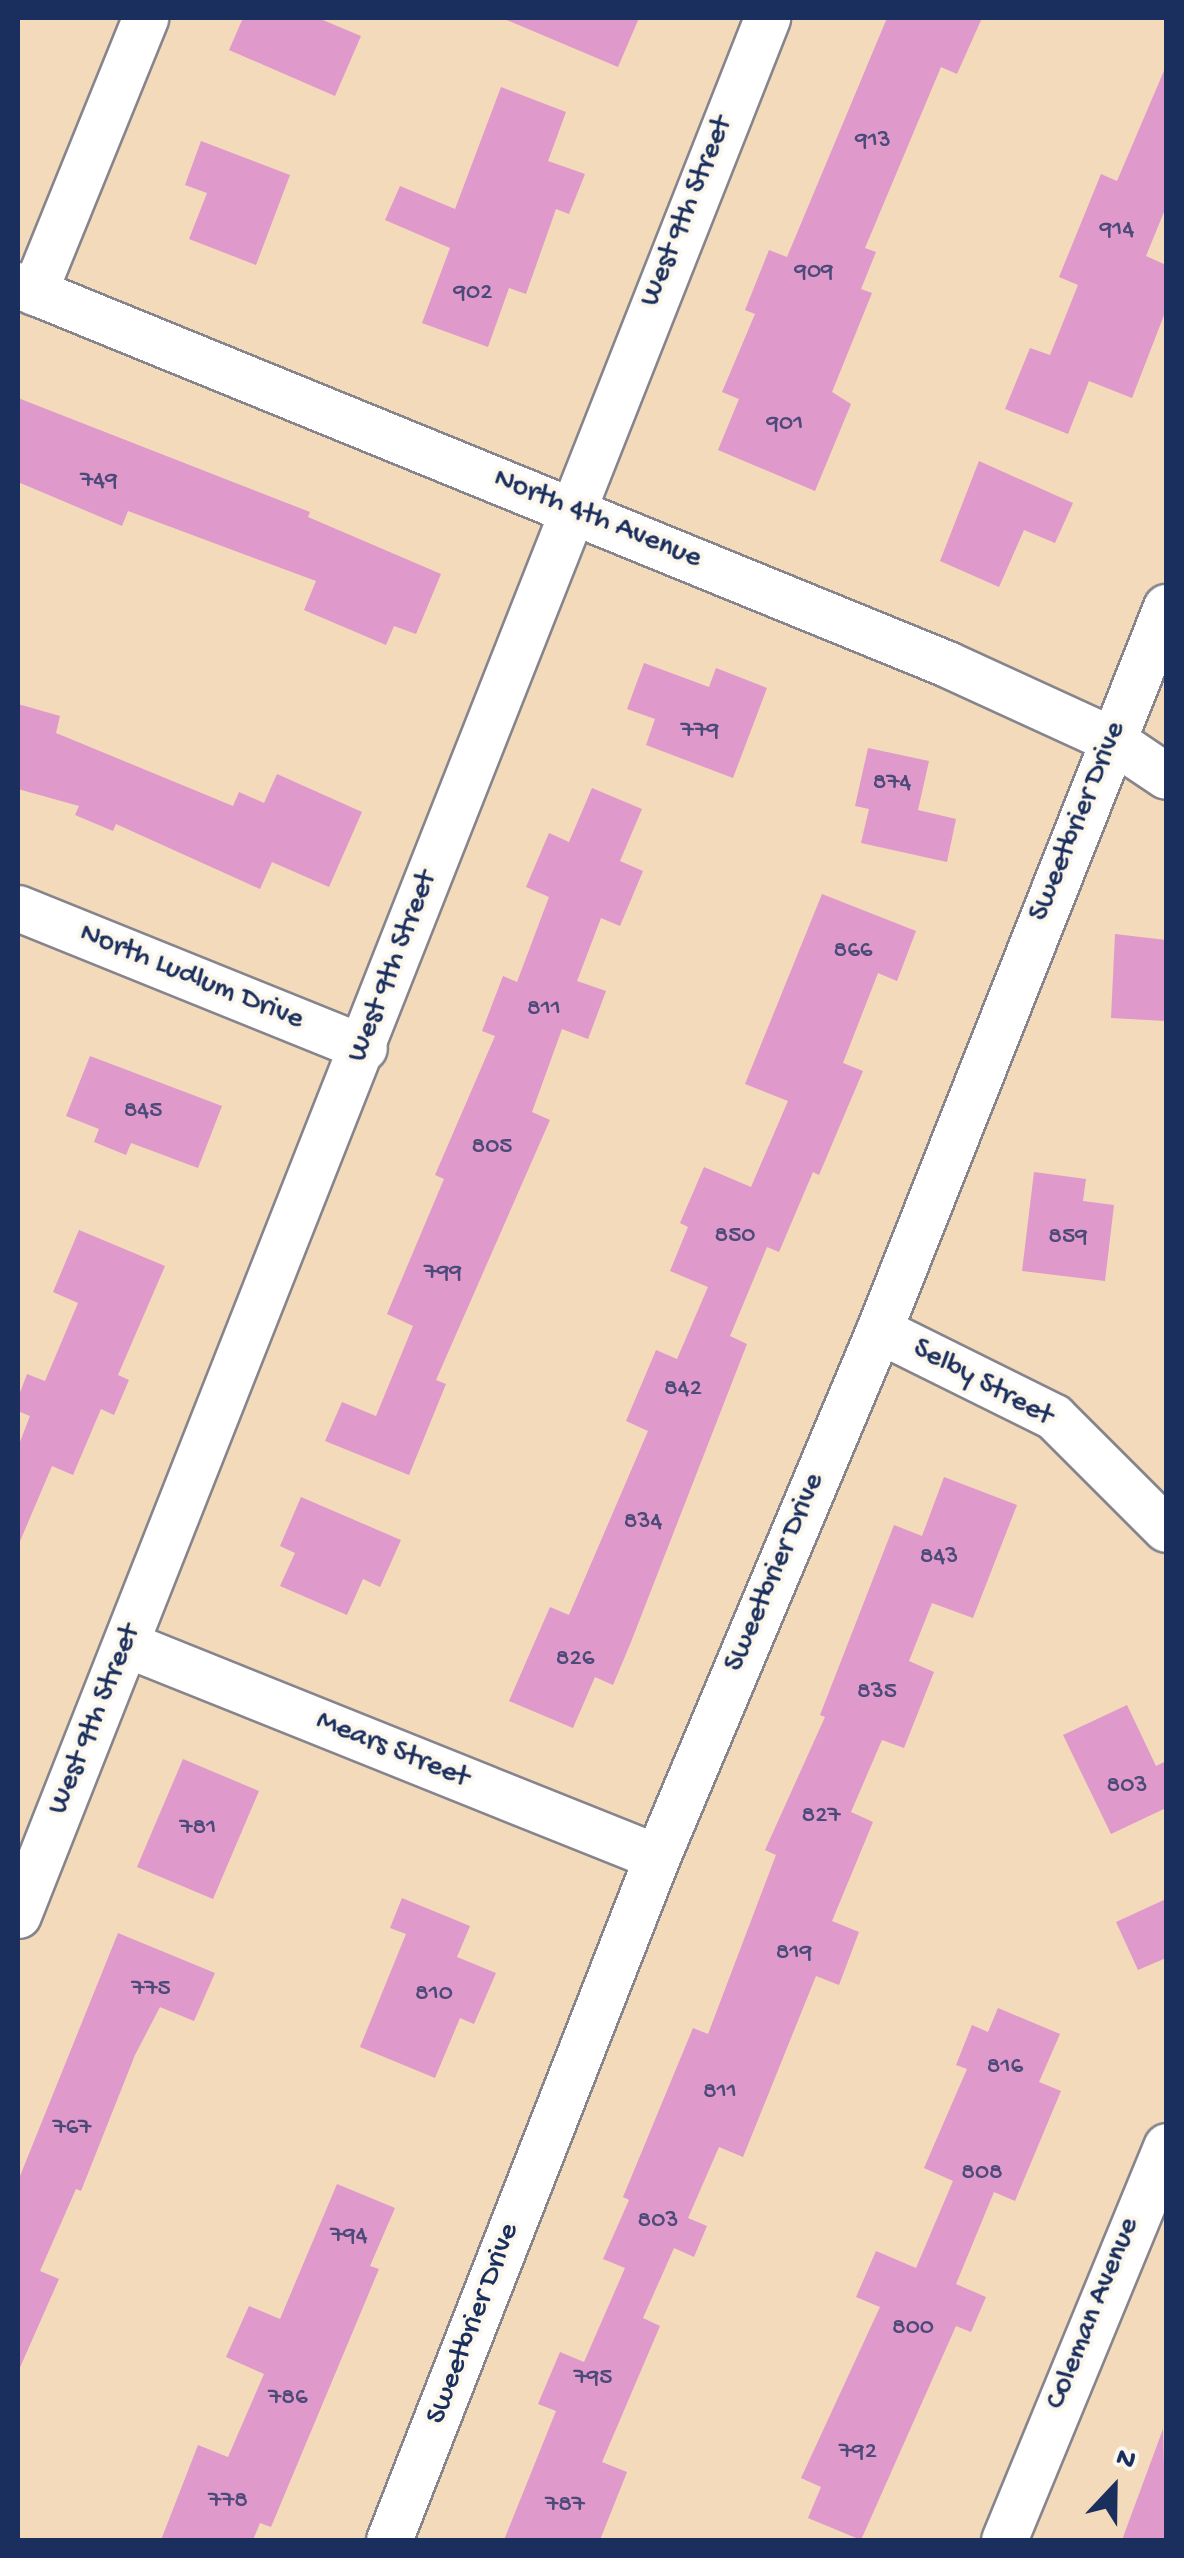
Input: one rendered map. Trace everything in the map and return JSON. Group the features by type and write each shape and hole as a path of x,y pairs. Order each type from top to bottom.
{"street":[{"path":"26,288 144,18"},
{"name":"West 9th Street","path":"18,1915 364,1048 568,508 766,18"},
{"name":"North 4th Avenue","path":"26,288 947,664 1112,739 1166,776"},
{"name":"Sweetbrier Drive","path":"389,2540 657,1858 878,1330 1166,607"},
{"name":"North Ludlum Drive","path":"18,908 364,1048"},
{"name":"Selby Street","path":"878,1330 1054,1418 1166,1529"},
{"name":"Mears Street","path":"126,1644 657,1858"},
{"name":"Coleman Avenue","path":"1004,2540 1166,2146"}],"building":[{"path":"243,18 318,18 361,36 335,96 229,50"},
{"path":"502,18 639,18 618,67"},
{"path":"887,18 982,18 957,74 941,67 865,248 876,252 861,289 872,293 832,392 851,404 815,491 718,450 739,399 722,392 755,314 745,310 769,250 787,257"},
{"path":"1166,66 1166,207 1146,256 1166,265 1166,310 1132,398 1089,381 1068,434 1005,409 1030,348 1050,355 1078,285 1059,277 1101,174 1117,181"},
{"path":"501,87 566,112 548,161 585,174 569,214 556,209 526,294 509,288 488,347 422,323 450,248 385,220 400,186 455,209"},
{"path":"201,141 290,175 256,265 189,239 207,193 185,185"},
{"path":"18,398 310,512 308,517 441,574 416,634 394,626 386,645 304,610 316,581 128,511 122,526 18,482"},
{"path":"979,461 1073,503 1055,543 1024,530 999,587 940,561"},
{"path":"644,663 709,687 716,668 767,688 733,778 646,745 655,719 627,709"},
{"path":"18,704 60,716 56,733 233,806 239,792 264,803 277,774 362,812 329,887 272,862 260,889 116,824 113,831 75,815 79,806 18,789"},
{"path":"868,748 929,761 918,810 956,819 947,862 861,843 869,809 855,806"},
{"path":"592,788 642,809 620,861 643,871 620,926 601,918 577,981 606,991 588,1039 562,1029 532,1112 550,1120 436,1380 446,1384 409,1475 325,1441 342,1402 376,1416 413,1326 387,1314 444,1179 435,1175 495,1036 482,1031 503,976 517,982 549,897 526,887 549,833 569,842"},
{"path":"822,894 916,931 897,981 878,973 843,1063 863,1071 819,1175 813,1172 779,1252 767,1247 730,1336 747,1344 613,1685 595,1677 573,1728 509,1701 550,1607 569,1615 648,1431 626,1421 656,1350 677,1359 708,1287 670,1271 688,1227 680,1223 704,1167 751,1187 788,1101 745,1084"},
{"path":"1115,934 1166,940 1166,1021 1111,1018"},
{"path":"90,1056 222,1106 198,1168 131,1143 126,1155 94,1142 99,1129 66,1116"},
{"path":"1034,1172 1086,1179 1083,1201 1114,1205 1105,1281 1022,1271"},
{"path":"79,1230 165,1266 118,1375 129,1380 114,1415 101,1409 73,1475 52,1466 18,1546 18,1447 30,1416 18,1411 18,1398 27,1374 45,1381 78,1303 53,1292"},
{"path":"944,1477 1017,1505 973,1618 932,1603 909,1661 934,1672 904,1748 882,1740 851,1812 873,1822 832,1921 859,1932 839,1985 816,1976 743,2157 719,2147 688,2218 707,2226 694,2257 674,2248 643,2318 660,2326 602,2462 627,2472 600,2540 504,2540 556,2411 538,2404 560,2352 584,2362 625,2268 603,2259 629,2200 623,2197 693,2028 708,2034 776,1855 765,1850 825,1717 820,1715 894,1525 922,1536"},
{"path":"301,1497 401,1540 380,1587 363,1579 347,1615 280,1586 295,1553 280,1546"},
{"path":"1127,1705 1156,1766 1166,1761 1166,1808 1111,1834 1063,1735"},
{"path":"183,1759 259,1791 213,1899 137,1867"},
{"path":"402,1898 470,1926 457,1957 496,1973 474,2024 460,2018 435,2078 360,2047 406,1934 390,1928"},
{"path":"1166,1899 1166,1958 1138,1970 1116,1922"},
{"path":"118,1933 215,1973 194,2021 160,2007 135,2055 81,2191 76,2189 40,2271 59,2279 18,2372 18,2181"},
{"path":"998,2008 1060,2034 1039,2082 1061,2091 1015,2201 994,2192 956,2284 986,2297 971,2332 956,2326 861,2540 808,2518 821,2487 801,2478 880,2307 856,2297 876,2251 916,2268 953,2181 924,2168 967,2069 956,2065 972,2025 988,2032"},
{"path":"337,2184 395,2208 370,2266 379,2269 271,2527 260,2523 253,2540 161,2540 198,2445 228,2457 264,2374 226,2357 249,2306 280,2319"},
{"path":"1163,2429 1166,2540 1122,2540"}]}
